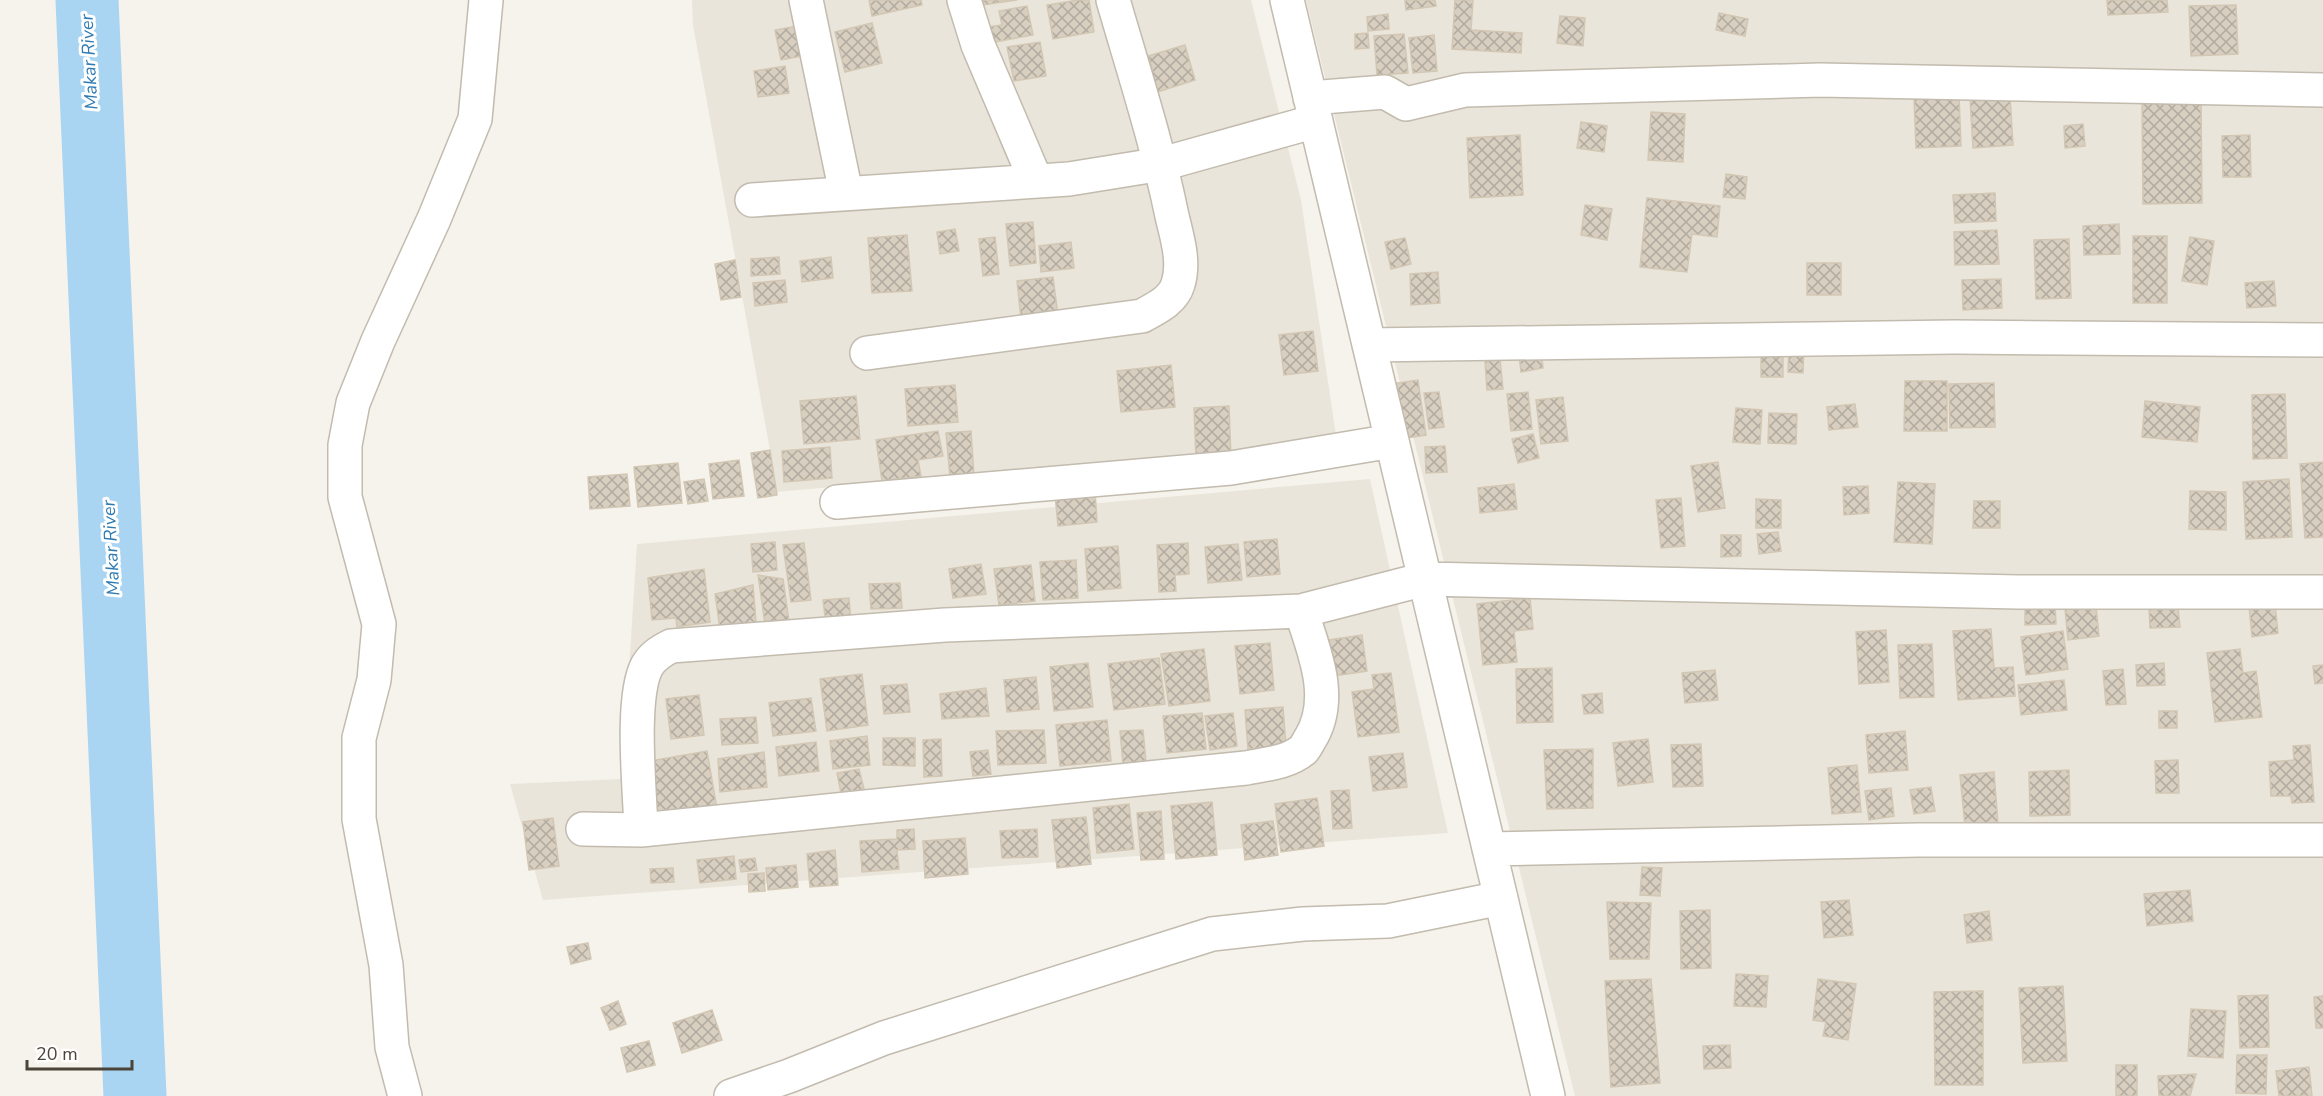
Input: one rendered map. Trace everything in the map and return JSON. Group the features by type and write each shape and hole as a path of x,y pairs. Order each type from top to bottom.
{"street":[{"path":"405,1096 392,1047 386,965 359,819 359,738 374,680 379,624 345,497 345,445 354,403 374,352 434,219 475,119 486,0"},
{"path":"806,0 846,193"},
{"path":"964,0 978,45 1036,181"},
{"path":"867,353 1142,316 1161,306 1172,296 1178,284 1181,258 1162,164 1113,0"},
{"path":"1287,0 1548,1096"},
{"path":"752,200 1069,179 1162,164 1313,110 1385,92 1406,104 1465,90 1820,80 2323,90"},
{"path":"1369,345 1954,337 2323,340"},
{"path":"837,502 1231,468 1392,441"},
{"path":"641,830 637,722 640,694 646,668 656,654 671,646 945,625 1301,611 1425,579 2018,592 2323,592"},
{"path":"583,829 641,830 1246,768 1285,760 1304,749 1318,726 1322,704 1320,672 1301,611"},
{"path":"1490,849 1918,840 2323,840"},
{"path":"731,1096 789,1076 884,1038 1212,934 1303,924 1388,921 1501,898"}],"shaded area":[{"path":"692,0 1251,0 1301,200 1337,442 776,492 693,25"},
{"path":"1306,0 2323,0 2323,1096 1575,1096"},
{"path":"1370,479 1448,833 543,900 510,784 622,779 637,544"}],"building":[{"path":"869,0 921,0 922,5 872,16"},
{"path":"983,0 1017,0 983,5"},
{"path":"1089,0 1094,32 1053,39 1047,5"},
{"path":"1405,0 1435,0 1436,6 1406,10"},
{"path":"1455,0 1473,0 1471,30 1522,33 1521,53 1452,49"},
{"path":"2107,0 2167,0 2168,12 2108,15"},
{"path":"2236,5 2238,54 2191,56 2189,6"},
{"path":"1027,6 1033,35 989,43 987,27 1002,25 999,11"},
{"path":"1719,13 1748,19 1745,36 1716,30"},
{"path":"1388,14 1389,29 1368,31 1367,17"},
{"path":"1560,16 1585,18 1583,46 1557,43"},
{"path":"872,23 882,63 845,72 835,32"},
{"path":"797,26 803,56 781,60 775,30"},
{"path":"1368,33 1369,48 1355,49 1355,34"},
{"path":"1404,34 1408,73 1377,75 1374,36"},
{"path":"1434,35 1437,71 1413,73 1409,38"},
{"path":"1040,42 1046,76 1014,81 1007,47"},
{"path":"1185,45 1195,80 1148,95 1141,74 1153,70 1148,56"},
{"path":"785,66 789,93 758,97 754,71"},
{"path":"1959,96 1961,146 1916,148 1914,98"},
{"path":"2010,96 2013,145 1973,148 1970,99"},
{"path":"2142,100 2201,100 2202,203 2143,204"},
{"path":"1651,112 1685,114 1683,162 1648,160"},
{"path":"1581,122 1607,126 1604,152 1577,148"},
{"path":"2083,124 2085,146 2065,148 2064,126"},
{"path":"1520,135 1523,195 1470,198 1467,138"},
{"path":"2250,135 2251,177 2223,177 2222,136"},
{"path":"1726,174 1747,177 1745,199 1723,197"},
{"path":"1995,193 1996,221 1955,223 1953,195"},
{"path":"1647,198 1720,206 1717,237 1692,234 1687,272 1640,267"},
{"path":"1585,205 1612,209 1607,240 1581,235"},
{"path":"1033,222 1036,263 1010,266 1006,224"},
{"path":"2119,224 2120,254 2084,255 2083,226"},
{"path":"955,229 959,251 940,254 937,232"},
{"path":"1997,230 1999,264 1955,265 1954,232"},
{"path":"907,235 912,291 872,293 868,238"},
{"path":"2133,236 2167,236 2167,303 2133,303"},
{"path":"995,237 999,274 983,276 979,239"},
{"path":"2190,237 2214,241 2207,285 2182,281"},
{"path":"1405,238 1411,264 1391,269 1385,242"},
{"path":"2069,239 2071,298 2036,299 2034,240"},
{"path":"1071,242 1074,268 1041,272 1039,246"},
{"path":"779,257 780,274 751,276 751,259"},
{"path":"831,257 833,278 802,282 800,261"},
{"path":"735,260 741,297 721,300 715,264"},
{"path":"1807,263 1841,263 1841,295 1807,295"},
{"path":"1438,272 1440,303 1411,305 1410,274"},
{"path":"1053,277 1058,315 1021,319 1017,281"},
{"path":"2001,279 2002,308 1963,310 1962,280"},
{"path":"785,280 787,302 755,306 753,283"},
{"path":"2274,281 2276,306 2247,308 2245,283"},
{"path":"1313,331 1318,371 1284,375 1279,335"},
{"path":"1789,345 1804,345 1803,373 1788,372"},
{"path":"1761,349 1783,349 1783,377 1761,377"},
{"path":"1541,352 1543,368 1521,372 1519,355"},
{"path":"1500,359 1503,389 1487,390 1485,361"},
{"path":"1171,365 1175,407 1121,412 1117,371"},
{"path":"1418,380 1426,435 1400,439 1392,384"},
{"path":"1905,381 1947,381 1947,431 1904,431"},
{"path":"1994,383 1995,427 1950,428 1949,384"},
{"path":"955,385 958,422 908,426 905,389"},
{"path":"1439,392 1444,427 1429,429 1424,393"},
{"path":"1528,392 1532,429 1511,431 1507,394"},
{"path":"2285,394 2287,458 2253,459 2252,395"},
{"path":"856,396 860,439 804,444 800,401"},
{"path":"1563,397 1568,441 1541,444 1536,400"},
{"path":"2145,401 2200,407 2197,442 2142,437"},
{"path":"1855,404 1858,427 1829,430 1827,407"},
{"path":"1229,406 1231,458 1196,459 1194,408"},
{"path":"1736,408 1762,410 1760,444 1733,442"},
{"path":"1769,413 1797,414 1796,444 1768,443"},
{"path":"938,431 943,456 918,460 921,476 882,481 876,440"},
{"path":"971,431 974,476 950,477 946,433"},
{"path":"1533,434 1539,458 1518,463 1512,439"},
{"path":"1445,446 1447,472 1426,473 1425,447"},
{"path":"830,447 832,478 784,482 782,451"},
{"path":"770,450 777,495 758,498 751,453"},
{"path":"739,460 744,496 713,499 709,464"},
{"path":"1718,462 1725,508 1698,512 1691,466"},
{"path":"2323,462 2323,537 2305,538 2300,464"},
{"path":"678,463 682,503 638,507 634,467"},
{"path":"627,474 630,506 590,509 588,477"},
{"path":"704,479 708,501 688,504 684,482"},
{"path":"2289,479 2292,537 2246,539 2243,482"},
{"path":"1898,482 1935,484 1932,544 1894,542"},
{"path":"1514,484 1517,509 1480,513 1478,488"},
{"path":"1868,486 1869,513 1844,515 1843,487"},
{"path":"1095,491 1097,522 1058,526 1055,494"},
{"path":"2190,491 2226,492 2226,530 2189,529"},
{"path":"1681,498 1685,546 1661,548 1656,500"},
{"path":"1756,499 1781,500 1781,528 1756,528"},
{"path":"1974,501 2000,501 2000,528 1973,528"},
{"path":"1778,532 1781,551 1759,554 1757,534"},
{"path":"1721,535 1741,535 1741,556 1721,557"},
{"path":"1277,539 1280,574 1247,577 1244,542"},
{"path":"775,542 777,570 753,572 751,544"},
{"path":"804,543 811,600 791,602 783,545"},
{"path":"1188,543 1189,574 1175,575 1176,591 1159,592 1157,545"},
{"path":"1238,544 1242,580 1208,583 1205,547"},
{"path":"1118,546 1121,588 1088,591 1085,549"},
{"path":"1076,560 1078,598 1043,600 1040,562"},
{"path":"981,564 986,594 953,598 949,569"},
{"path":"1031,565 1035,601 999,605 994,569"},
{"path":"704,569 710,622 677,627 676,618 652,620 648,578"},
{"path":"758,575 783,579 790,628 766,631"},
{"path":"900,583 902,608 871,609 869,584"},
{"path":"753,585 756,622 720,629 715,594"},
{"path":"849,598 851,621 826,624 823,600"},
{"path":"1530,598 1533,629 1514,631 1517,662 1483,665 1477,604"},
{"path":"2055,604 2056,624 2025,625 2025,605"},
{"path":"2275,604 2278,633 2252,637 2249,606"},
{"path":"2096,606 2099,636 2068,640 2065,609"},
{"path":"2178,607 2180,627 2150,628 2149,609"},
{"path":"1991,629 1994,668 2013,667 2015,696 1958,700 1953,631"},
{"path":"1886,630 1889,682 1859,684 1856,632"},
{"path":"2063,631 2068,669 2026,675 2021,637"},
{"path":"1362,635 1367,671 1327,677 1322,641"},
{"path":"1270,643 1274,690 1240,694 1235,646"},
{"path":"1932,644 1934,697 1900,698 1898,645"},
{"path":"1204,649 1210,701 1169,706 1161,654"},
{"path":"2240,649 2243,673 2256,671 2262,717 2215,722 2207,653"},
{"path":"1159,658 1165,704 1114,710 1108,664"},
{"path":"1088,663 1093,707 1054,711 1050,667"},
{"path":"2164,663 2165,685 2137,686 2136,665"},
{"path":"2323,665 2323,683 2315,684 2313,666"},
{"path":"1552,668 1553,722 1517,723 1516,669"},
{"path":"2123,669 2126,704 2106,705 2103,671"},
{"path":"1715,670 1718,700 1685,703 1682,673"},
{"path":"1391,673 1399,732 1358,737 1352,692 1374,689 1372,675"},
{"path":"862,674 868,725 827,731 820,679"},
{"path":"1036,677 1039,709 1007,712 1004,680"},
{"path":"2064,680 2067,710 2021,715 2018,685"},
{"path":"907,684 910,712 884,714 881,686"},
{"path":"986,688 989,716 942,719 940,694"},
{"path":"1602,693 1603,713 1584,714 1582,695"},
{"path":"699,695 704,735 671,739 666,699"},
{"path":"811,698 816,731 773,736 769,703"},
{"path":"1283,707 1286,746 1248,749 1245,710"},
{"path":"2159,711 2177,711 2177,728 2159,728"},
{"path":"1202,713 1206,749 1167,753 1163,716"},
{"path":"1233,713 1237,746 1210,750 1205,716"},
{"path":"756,717 758,743 722,745 720,719"},
{"path":"1107,720 1111,761 1060,766 1056,725"},
{"path":"1044,730 1046,763 998,765 996,731"},
{"path":"1143,730 1146,762 1123,764 1120,731"},
{"path":"1905,731 1908,770 1869,773 1866,735"},
{"path":"867,736 870,765 833,769 830,741"},
{"path":"883,738 915,738 915,766 883,765"},
{"path":"941,739 942,776 924,777 923,740"},
{"path":"1648,739 1653,782 1618,786 1613,743"},
{"path":"816,742 819,771 779,776 776,747"},
{"path":"1701,744 1703,786 1673,787 1671,745"},
{"path":"2310,745 2314,802 2292,803 2291,796 2271,796 2269,762 2294,760 2293,746"},
{"path":"1593,749 1593,808 1547,809 1544,750"},
{"path":"988,750 991,774 973,776 970,752"},
{"path":"707,751 717,809 691,813 690,807 653,814 644,762"},
{"path":"764,752 767,787 720,792 718,759"},
{"path":"1403,753 1407,787 1373,791 1369,757"},
{"path":"2178,760 2179,793 2156,793 2155,761"},
{"path":"1857,765 1861,812 1832,814 1828,768"},
{"path":"859,769 864,789 841,793 837,773"},
{"path":"2069,770 2070,815 2030,816 2029,772"},
{"path":"1994,772 1998,824 1965,827 1960,775"},
{"path":"1931,787 1935,811 1914,814 1910,790"},
{"path":"1891,788 1894,816 1869,820 1865,791"},
{"path":"1349,790 1352,828 1333,829 1331,791"},
{"path":"1317,798 1324,846 1281,852 1275,804"},
{"path":"1212,802 1217,855 1176,859 1171,806"},
{"path":"1129,804 1134,849 1097,853 1093,808"},
{"path":"1161,811 1164,859 1141,860 1137,813"},
{"path":"1086,817 1091,864 1057,868 1052,820"},
{"path":"553,818 559,866 529,870 523,822"},
{"path":"1273,821 1278,855 1245,860 1241,825"},
{"path":"914,829 915,849 897,850 899,869 862,872 860,841 897,839 897,830"},
{"path":"1037,829 1038,857 1002,858 1000,831"},
{"path":"965,838 968,874 925,878 923,841"},
{"path":"835,850 838,885 810,887 807,854"},
{"path":"734,856 736,879 700,883 697,860"},
{"path":"755,858 757,870 741,872 739,860"},
{"path":"796,865 798,887 768,890 766,868"},
{"path":"1642,867 1662,868 1660,896 1640,895"},
{"path":"673,868 674,882 651,883 650,869"},
{"path":"764,873 765,891 749,892 748,874"},
{"path":"2190,890 2193,921 2147,926 2144,894"},
{"path":"1849,900 1853,935 1824,938 1821,902"},
{"path":"1607,902 1651,903 1649,959 1610,959"},
{"path":"1710,910 1711,968 1681,969 1680,911"},
{"path":"1989,911 1992,940 1967,943 1964,915"},
{"path":"588,943 591,959 571,964 567,947"},
{"path":"1736,974 1768,976 1766,1007 1734,1006"},
{"path":"1651,979 1660,1083 1611,1087 1605,981"},
{"path":"1818,979 1856,984 1848,1040 1823,1036 1826,1022 1813,1020"},
{"path":"2063,986 2067,1061 2023,1063 2019,988"},
{"path":"1983,991 1983,1085 1935,1085 1934,992"},
{"path":"2268,995 2269,1047 2240,1048 2238,996"},
{"path":"2323,996 2323,1028 2316,1028 2314,997"},
{"path":"618,1001 626,1024 610,1030 601,1008"},
{"path":"2191,1009 2226,1011 2223,1058 2188,1056"},
{"path":"712,1010 722,1040 682,1053 673,1023"},
{"path":"649,1041 655,1065 627,1072 621,1048"},
{"path":"1730,1045 1731,1068 1704,1069 1703,1046"},
{"path":"2237,1055 2267,1055 2266,1094 2236,1093"},
{"path":"2116,1065 2137,1065 2137,1096 2116,1096"},
{"path":"2309,1067 2312,1096 2279,1096 2276,1071"},
{"path":"2196,1074 2190,1096 2159,1096 2158,1076"}],"waterway":[{"name":"Makar River","path":"87,0 135,1096"}]}
